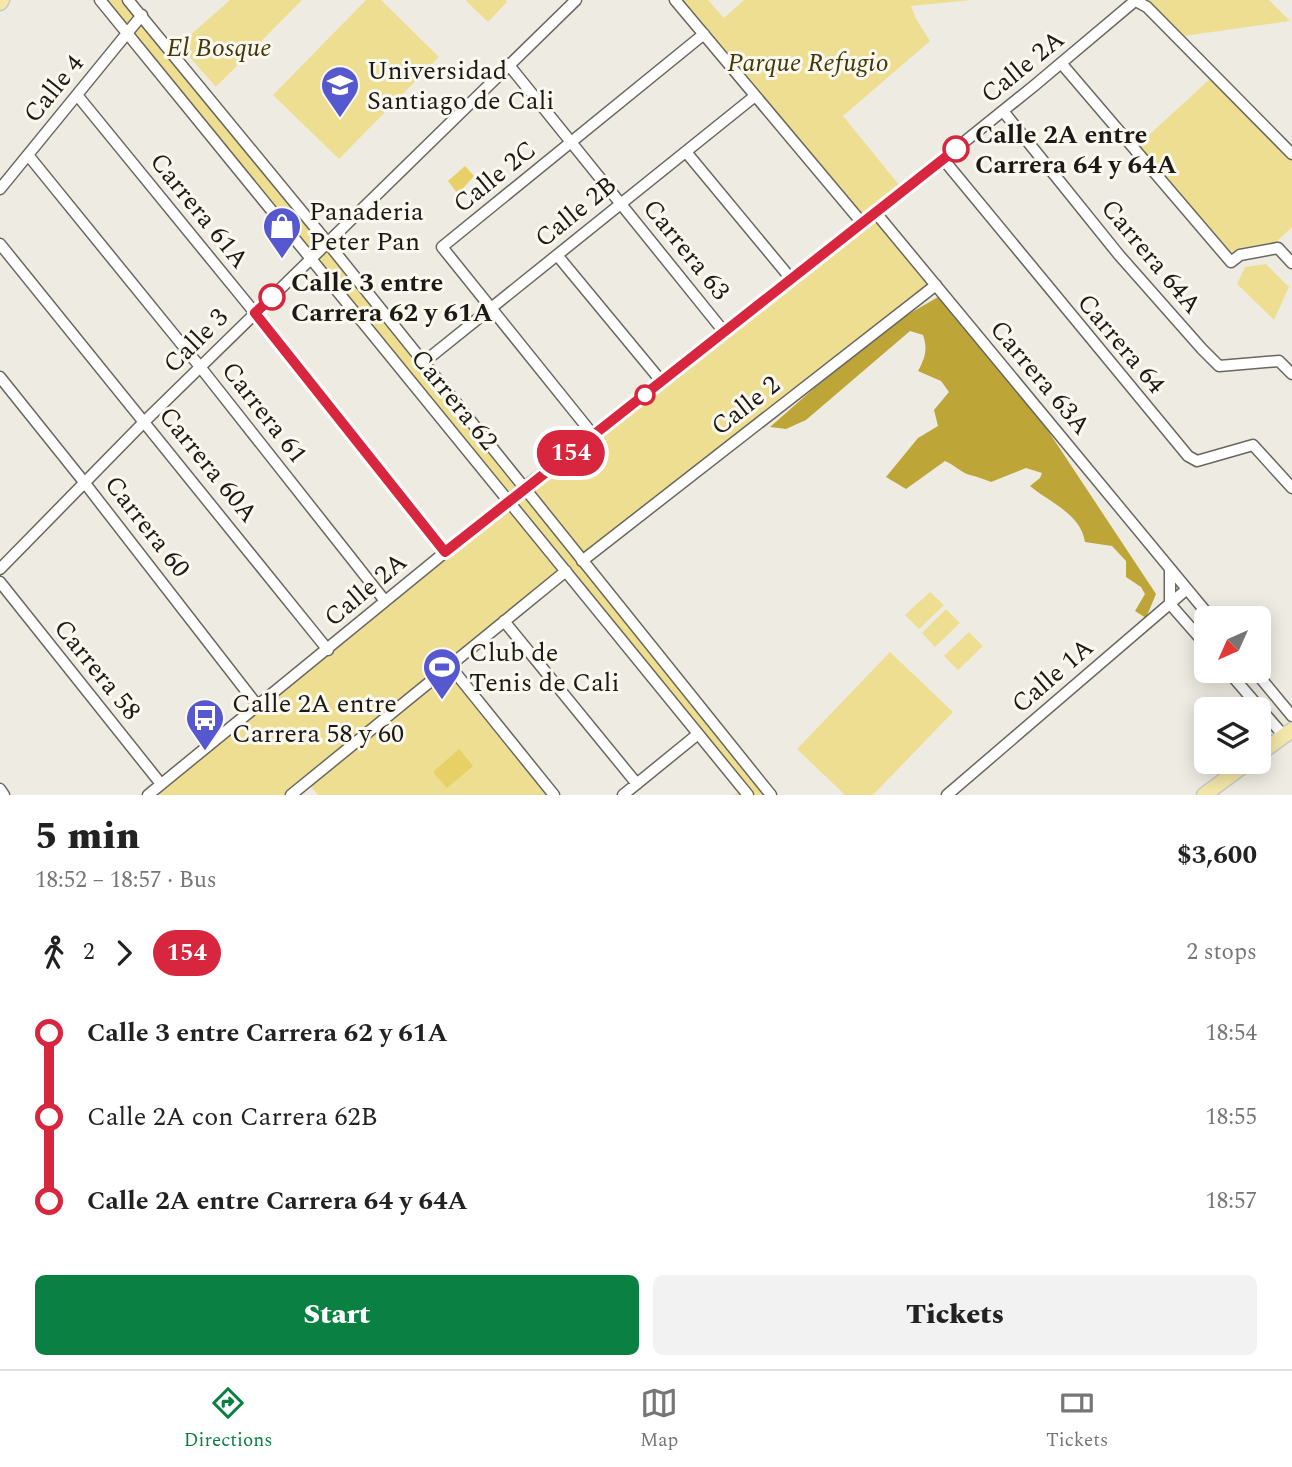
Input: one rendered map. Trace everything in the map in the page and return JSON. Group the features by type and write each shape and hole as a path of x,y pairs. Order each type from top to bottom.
{"main road":[{"path":"1271,745 1288,733"},
{"path":"1204,795 1232,774"}],"street":[{"name":"Carrera 62","path":"100,0 635,656 742,793"},
{"name":"Carrera 62","path":"128,0 327,242 771,795"},
{"name":"Calle 3","path":"0,569 145,421 576,0"},
{"path":"675,0 863,224"},
{"path":"1136,0 1147,7 1292,154"},
{"name":"Calle 2A","path":"148,795 524,488 863,224 1136,0"},
{"name":"Calle 4","path":"0,189 142,15"},
{"name":"Calle 2C","path":"491,308 442,247 704,34"},
{"path":"1061,63 1231,262 1240,255 1278,248 1292,262"},
{"name":"Carrera 63","path":"508,64 725,332"},
{"name":"Carrera 61A","path":"76,95 255,313 445,552"},
{"name":"Calle 2B","path":"424,362 755,96"},
{"name":"Carrera 64A","path":"1003,111 1119,255 1219,366 1279,361 1292,374"},
{"path":"686,152 792,280"},
{"name":"Carrera 61","path":"27,155 201,368 385,601"},
{"name":"Carrera 64","path":"943,159 1188,456 1197,461 1252,445 1292,488"},
{"name":"Carrera 63A","path":"876,213 1201,606"},
{"name":"Carrera 60A","path":"0,244 328,650"},
{"path":"557,255 662,382"},
{"name":"Calle 2","path":"582,561 936,285"},
{"path":"491,308 594,436"},
{"name":"Carrera 60","path":"0,377 85,482 257,705"},
{"path":"1170,569 1170,604 1194,631"},
{"path":"291,795 566,571"},
{"name":"Carrera 58","path":"0,582 161,784"},
{"name":"Calle 1A","path":"947,795 1187,589"},
{"path":"504,621 637,784"},
{"path":"635,656 649,644"},
{"path":"450,666 554,795"},
{"path":"1240,683 1288,733"},
{"path":"1265,683 1292,716"},
{"path":"623,795 698,734"},
{"path":"742,793 757,777"},
{"path":"0,789 4,795"}],"green space":[{"name":"Parque Refugio","path":"100,0 128,0 524,488 863,224 675,0 708,0 724,18 744,0 972,0 911,6 930,41 843,116 904,191 877,213 936,285 582,561 771,795 734,795 742,789 566,572 450,666 554,795 318,795 307,782 291,795 148,795 508,501"},
{"name":"El Bosque","path":"230,0 302,0 216,87 179,45"},
{"path":"366,0 381,0 439,57 339,159 273,95"},
{"path":"465,0 505,0 507,2 488,22"},
{"path":"1136,0 1269,0 1290,21 1177,37"},
{"path":"1211,78 1292,160 1292,227 1276,242 1239,248 1231,252 1138,145"},
{"path":"1266,264 1289,287 1274,320 1237,284 1245,267"},
{"path":"930,592 944,605 919,629 905,615"},
{"path":"946,609 960,623 935,647 922,633"},
{"path":"969,632 983,646 958,670 944,656"},
{"path":"890,652 953,712 873,795 845,795 797,749"}],"shaded area":[{"path":"465,166 474,176 458,194 448,181"},
{"path":"938,297 1037,414 1156,594 1146,618 1135,611 1145,594 1141,587 1126,577 1126,561 1112,546 1085,542 1071,516 1030,486 1042,473 1026,468 991,482 967,474 945,461 906,489 886,477 918,438 938,426 934,410 949,392 941,381 918,371 925,353 923,335 910,331 806,420 786,429 770,427 895,322"},
{"path":"459,749 473,766 447,788 433,772"}],"bus line":[{"name":"154","path":"272,297 255,313 445,552 956,149"}],"place":[{"name":"Universidad Santiago de Cali","path":"340,119"},
{"name":"Calle 2A entre Carrera 64 y 64A","path":"956,149"},
{"name":"Panaderia Peter Pan","path":"282,260"},
{"name":"Calle 3 entre Carrera 62 y 61A","path":"272,297"},
{"name":"Club de Tenis de Cali","path":"442,701"},
{"name":"Calle 2A entre Carrera 58 y 60","path":"205,752"}]}
